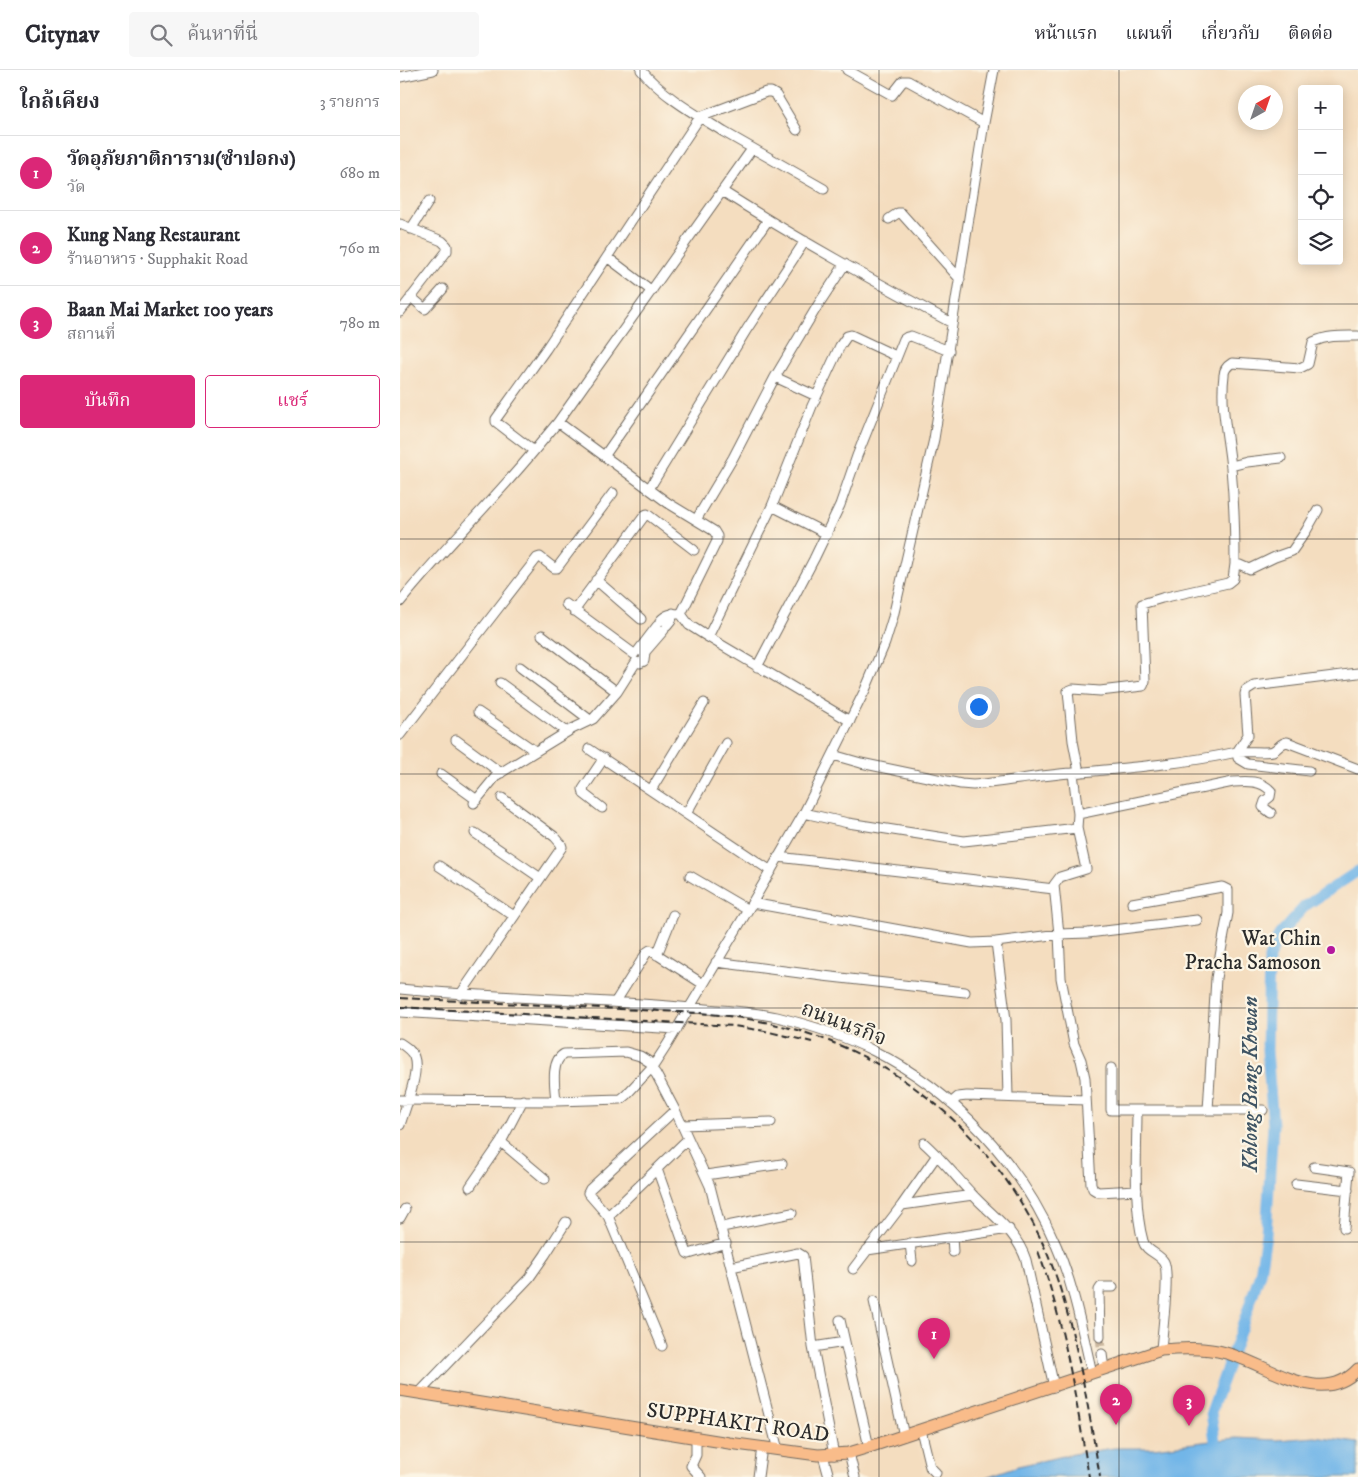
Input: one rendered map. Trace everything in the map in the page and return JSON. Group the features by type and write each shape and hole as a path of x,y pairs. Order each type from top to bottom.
{"main road":[{"name":"SUPPHAKIT ROAD","path":"400,1390 762,1448 829,1455 849,1453 904,1436 1161,1350 1181,1348 1224,1352 1298,1382 1317,1386 1337,1384 1358,1369"}],"street":[{"path":"400,76 433,70"},
{"path":"641,70 657,87 700,117 824,190"},
{"path":"847,70 892,95 903,81 908,81 984,123"},
{"path":"404,1100 556,1101 621,1099 652,1066 677,1028 804,814 850,721 885,643 893,617 934,439 994,70"},
{"path":"534,451 498,425 496,419 700,117 766,92 772,92 776,95 796,130"},
{"path":"400,602 429,567 499,493 558,422 752,149"},
{"path":"722,191 768,220 952,323"},
{"path":"411,228 429,201"},
{"path":"889,219 901,213 960,278"},
{"path":"605,455 768,220"},
{"path":"400,224 442,241 446,246 447,252 401,310"},
{"path":"649,489 747,329 805,241"},
{"path":"607,257 652,291"},
{"path":"696,520 733,458 775,377 845,264"},
{"path":"411,297 425,309 443,289"},
{"path":"708,637 772,506 816,396 840,346 847,336 851,335 896,356"},
{"path":"758,667 840,505 856,456 904,339 911,336 949,350"},
{"path":"1137,1190 1098,1192 1093,1189 1091,1184 1084,1068 1074,1044 1061,978 1055,882 1060,877 1086,869 1077,828 1076,772 1068,691 1073,689 1100,691 1143,686 1145,681 1142,604 1228,583 1232,579 1235,564 1235,515 1226,434 1224,386 1224,373 1228,366 1232,363 1300,368 1308,364 1313,342 1334,336 1358,336"},
{"path":"775,377 816,396"},
{"path":"441,774 475,801 501,773 590,720 618,692 638,656 662,626 671,621 677,614 717,541 714,531 649,489 558,422"},
{"path":"1231,466 1281,458"},
{"path":"400,735 537,558 540,557 554,568 557,568 613,493"},
{"path":"772,506 827,534"},
{"path":"1235,564 1250,569 1292,551 1306,532 1318,510"},
{"path":"574,610 647,514 694,550"},
{"path":"596,580 641,619"},
{"path":"566,604 638,656"},
{"path":"677,614 689,625 708,637 850,721"},
{"path":"542,634 618,692"},
{"path":"520,667 590,720"},
{"path":"1309,771 1248,764 1238,758 1237,752 1248,735 1246,695 1249,689 1254,686 1308,678 1358,673"},
{"path":"500,682 567,732"},
{"path":"651,790 704,704"},
{"path":"478,712 535,752"},
{"path":"456,740 501,773"},
{"path":"833,755 860,764 961,784 985,784 1076,772 1148,766 1250,750 1271,751 1287,742 1358,769"},
{"path":"686,814 726,743"},
{"path":"589,748 771,871"},
{"path":"602,808 584,794 583,789 604,758"},
{"path":"1078,814 1233,782 1248,781 1264,784 1271,791 1270,797 1265,801 1262,808 1271,813"},
{"path":"460,995 562,847 562,844 555,837 502,798"},
{"path":"804,814 848,823 964,841 1077,828"},
{"path":"476,834 540,877"},
{"path":"778,857 1054,889"},
{"path":"439,866 514,916"},
{"path":"690,876 750,907 972,943 1088,933 1197,920"},
{"path":"1132,903 1222,887 1228,890 1228,913 1216,978 1208,1110"},
{"path":"657,955 673,915"},
{"path":"996,942 1006,1020 1008,1098"},
{"path":"616,1002 650,950 703,984"},
{"path":"716,962 965,992"},
{"name":"ถนนนรกิจ","path":"400,990 460,995 616,1002 766,1015 805,1025 874,1051 915,1075 951,1103 973,1124 1013,1169 1035,1202 1056,1244 1071,1283 1092,1373"},
{"path":"400,1012 677,1028"},
{"path":"400,1044 410,1050 415,1058 415,1071 404,1100 400,1125"},
{"path":"556,1101 555,1068 557,1060 564,1054 626,1052 640,1056 652,1066 706,1175 722,1227 730,1267 778,1450"},
{"path":"1110,1120 1111,1068"},
{"path":"951,1103 958,1097 1086,1100"},
{"path":"470,1187 501,1142 523,1100"},
{"path":"662,1346 608,1216 588,1193 590,1189 675,1110"},
{"path":"1111,1110 1263,1110"},
{"path":"1137,1110 1137,1190 1143,1244 1159,1256 1167,1269 1161,1350"},
{"path":"682,1125 771,1122"},
{"path":"608,1216 688,1139"},
{"path":"501,1142 545,1179"},
{"path":"924,1143 973,1195 1009,1229 1019,1244 1026,1260 1054,1387"},
{"path":"853,1269 937,1155"},
{"path":"706,1175 782,1164"},
{"path":"1314,1166 1348,1171 1350,1173 1344,1228"},
{"path":"657,1169 687,1253 726,1243"},
{"path":"1296,1184 1348,1190"},
{"path":"902,1205 973,1195"},
{"path":"400,1218 405,1210"},
{"path":"722,1227 792,1213"},
{"path":"419,1393 529,1278 566,1222"},
{"path":"867,1250 1009,1229"},
{"path":"952,1237 953,1252"},
{"path":"910,1243 912,1261"},
{"path":"730,1267 798,1253 802,1254 829,1455 829,1477"},
{"path":"1100,1337 1099,1290 1101,1287 1113,1287"},
{"path":"874,1300 904,1436"},
{"path":"840,1320 869,1447"},
{"path":"813,1347 845,1342"},
{"path":"1102,1354 1104,1369"},
{"path":"922,1430 930,1467 936,1473"},
{"path":"696,1437 696,1455 691,1466 701,1477"},
{"path":"758,1477 762,1448"},
{"path":"849,1453 856,1477"}],"water":[{"path":"1315,1437 1358,1443 1358,1477 986,1477 1018,1466 1073,1454 1114,1448 1153,1448 1236,1438 1277,1440"}],"waterway":[{"name":"Khlong Bang Khwan","path":"1220,1477 1211,1412 1260,1273 1266,1234 1273,1125 1267,1050 1269,958 1279,935 1305,906 1358,871"}],"tunnel":[{"path":"1100,1337 1102,1354"}],"railway":[{"path":"400,998 700,1013 758,1021 793,1029 839,1045 882,1066 922,1093 958,1124 990,1159 1018,1198 1041,1240 1059,1285 1072,1332 1083,1380 1100,1477"},
{"path":"400,1007 734,1026 812,1042"},
{"path":"1038,1251 1063,1334 1089,1477"}],"place":[{"name":"Wat Chin Pracha Samoson","path":"1331,950"},
{"name":"วัดอุภัยภาติการาม(ซำปอกง)","path":"934,1359"},
{"name":"Kung Nang Restaurant","path":"1116,1425"},
{"name":"Baan Mai Market 100 years","path":"1189,1426"}]}
